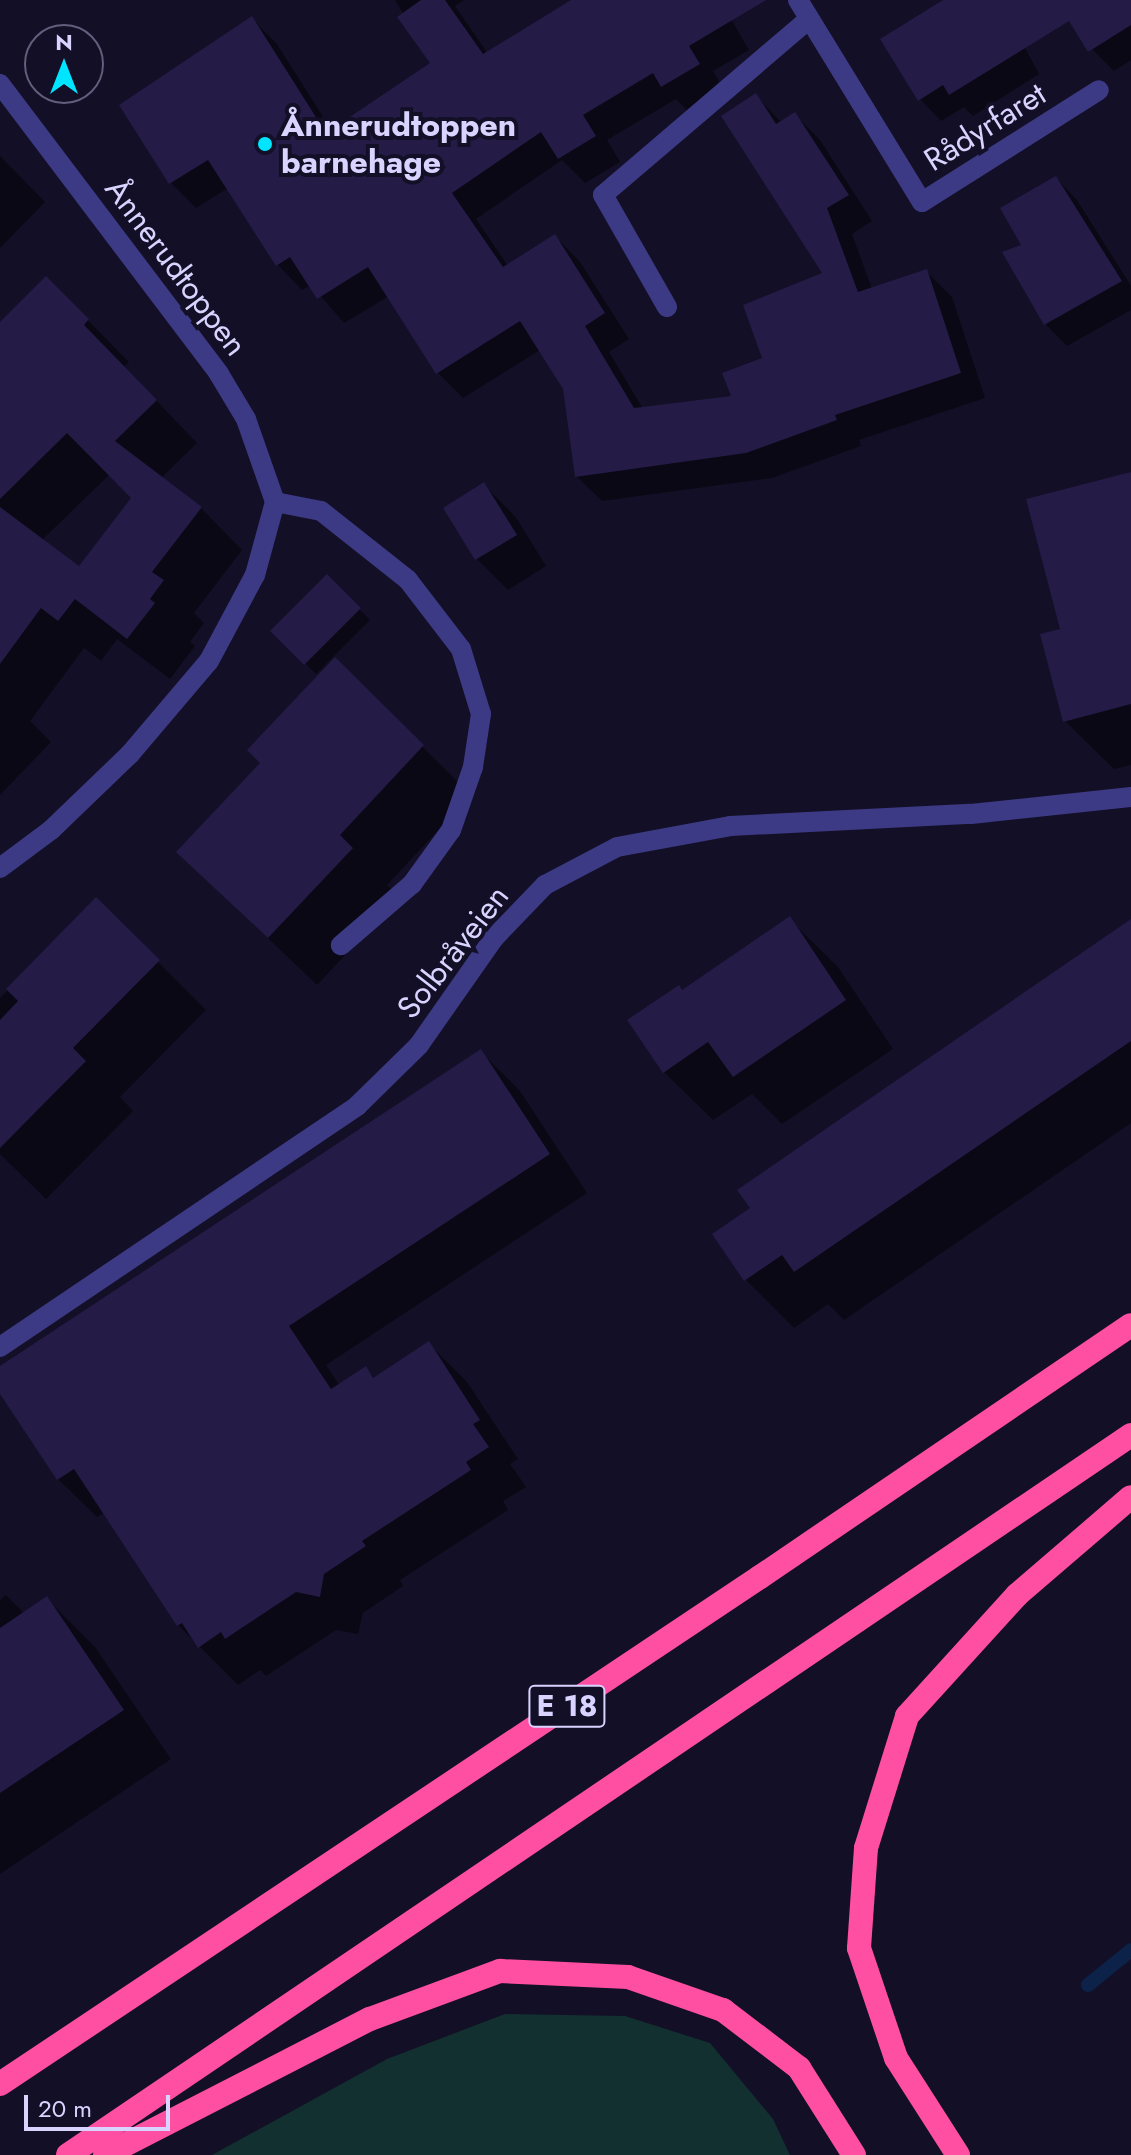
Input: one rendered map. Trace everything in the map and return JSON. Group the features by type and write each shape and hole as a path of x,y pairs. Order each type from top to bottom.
{"highway":[{"name":"E 18","path":"0,2084 760,1577 1131,1325"},
{"name":"E 18","path":"68,2155 1131,1435"},
{"path":"958,2155 896,2058 859,1948 866,1848 907,1716 1017,1595 1131,1497"},
{"path":"105,2155 370,2019 500,1971 628,1977 723,2010 799,2068 854,2155"}],"street":[{"name":"Rådyrfaret","path":"798,0 922,202 1099,90"},
{"path":"667,307 603,195 809,19"},
{"name":"Ånnerudtoppen","path":"0,84 219,374 246,419 275,502"},
{"path":"0,868 51,830 130,754 209,661 255,575 275,502 321,511 408,580 461,649 481,714 473,767 451,830 412,884 341,945"},
{"name":"Solbråveien","path":"0,1347 357,1106 419,1045 494,938 545,885 617,847 730,826 971,814 1131,797"}],"green space":[{"path":"505,2014 625,2016 710,2043 773,2119 790,2155 212,2155 387,2059"}],"building":[{"path":"421,0 445,0 483,54 571,0 766,0 689,46 700,64 661,87 653,73 583,115 596,136 558,159 541,132 452,193 503,267 555,234 605,313 585,326 634,408 731,396 722,373 762,358 743,305 822,273 721,116 756,93 776,124 795,112 849,195 827,208 858,292 927,269 961,373 835,415 837,420 746,453 575,477 563,389 520,321 436,374 368,267 317,299 290,257 276,266 208,160 169,184 119,105 252,16 326,133 430,63 397,17"},
{"path":"943,0 1131,0 1131,25 1088,52 1069,21 949,95 943,85 918,101 880,39"},
{"path":"1056,176 1122,281 1044,325 1002,252 1021,245 1000,208"},
{"path":"46,276 89,319 84,325 157,400 115,441 202,507 152,572 164,580 150,599 155,603 127,639 75,599 58,621 41,608 0,664 0,507 79,566 131,498 67,433 0,499 0,322"},
{"path":"1131,472 1131,704 1063,722 1040,634 1060,629 1026,499"},
{"path":"484,482 517,535 475,560 443,508"},
{"path":"327,574 361,608 304,665 270,631"},
{"path":"335,657 424,745 340,835 353,848 268,938 176,852 260,763 247,750"},
{"path":"96,897 160,960 73,1048 86,1061 0,1148 0,1020 18,1001 6,989"},
{"path":"790,916 846,1000 733,1077 708,1042 663,1073 627,1020 679,985 682,990"},
{"path":"1131,919 1131,1041 794,1272 782,1255 744,1281 712,1234 750,1208 737,1190"},
{"path":"481,1049 550,1154 289,1326 331,1389 366,1366 373,1378 429,1341 480,1420 473,1424 489,1447 466,1462 471,1470 362,1541 366,1546 324,1574 320,1597 296,1592 225,1639 221,1632 198,1648 182,1623 177,1626 74,1469 57,1480 0,1394 0,1366"},
{"path":"47,1596 124,1710 0,1793 0,1628"}],"waterway":[{"path":"1088,1985 1131,1950"}],"place":[{"name":"Ånnerudtoppen barnehage","path":"265,144"}]}
